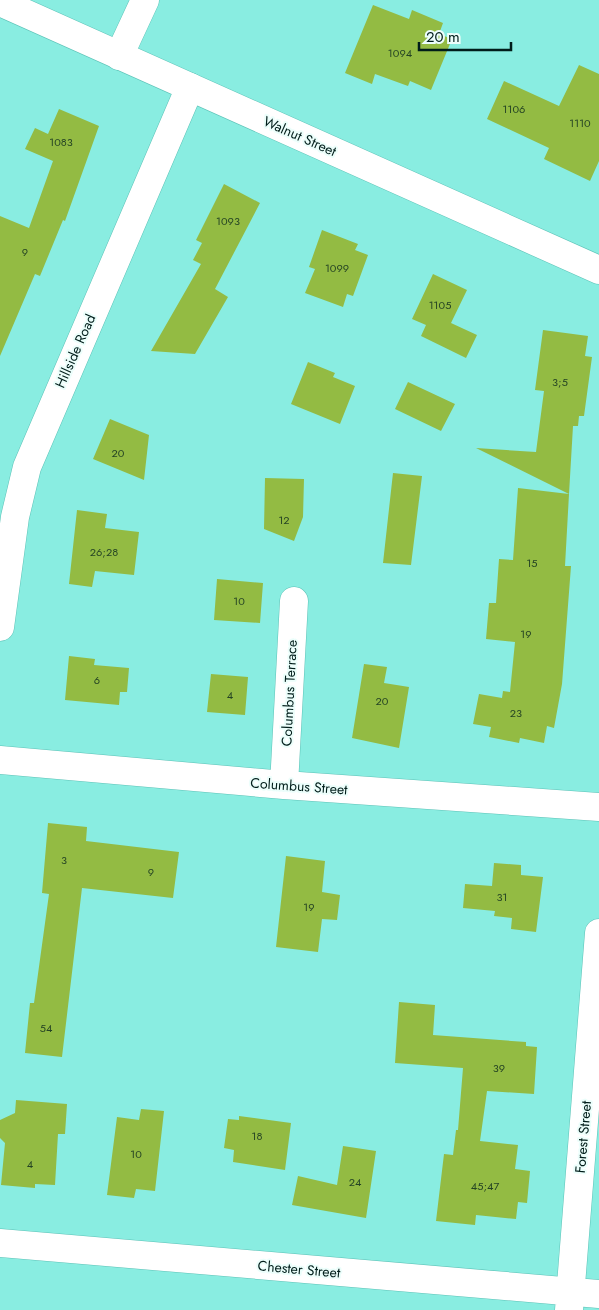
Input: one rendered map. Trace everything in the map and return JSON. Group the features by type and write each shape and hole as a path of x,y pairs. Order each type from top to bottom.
{"street":[{"path":"119,56 145,0"},
{"name":"Walnut Street","path":"0,2 599,270"},
{"name":"Hillside Road","path":"0,627 15,517 27,467 190,87"},
{"name":"Columbus Terrace","path":"284,785 294,601"},
{"name":"Columbus Street","path":"0,760 284,785 599,807"},
{"name":"Forest Street","path":"570,1301 599,933"},
{"name":"Chester Street","path":"0,1243 570,1301 599,1294"}],"building":[{"path":"373,5 409,19 412,10 443,23 439,34 452,39 431,90 410,81 408,86 375,74 372,84 345,73"},
{"path":"579,65 599,74 599,161 590,181 544,159 549,148 487,119 504,81 559,106"},
{"path":"59,109 99,126 65,221 63,220 40,276 35,274 0,356 0,216 29,228 53,161 25,149 35,128 48,134"},
{"path":"224,184 260,203 215,289 228,297 195,354 151,351 201,264 193,260 202,243 196,240"},
{"path":"322,230 358,244 355,250 368,255 353,296 347,294 343,307 305,293 315,269 309,267"},
{"path":"433,274 467,290 451,323 477,335 466,358 421,336 426,325 412,319"},
{"path":"543,330 588,336 585,356 592,357 584,416 579,416 578,426 573,426 569,494 476,448 536,452 544,391 535,390"},
{"path":"308,362 335,373 333,377 355,386 340,424 291,404"},
{"path":"408,382 455,404 441,431 395,409"},
{"path":"110,419 149,435 144,480 93,459"},
{"path":"393,473 422,476 411,565 383,563"},
{"path":"265,478 304,479 303,517 294,541 264,529"},
{"path":"518,488 569,494 565,566 571,566 562,684 554,728 547,726 544,743 520,738 519,743 489,737 491,727 473,724 479,694 502,698 503,691 510,692 515,642 486,639 489,603 496,603 499,559 513,560"},
{"path":"77,510 107,514 105,528 139,532 134,575 95,571 92,587 69,584"},
{"path":"217,579 263,583 260,623 214,620"},
{"path":"69,656 95,659 94,665 129,668 127,692 120,692 119,705 65,700"},
{"path":"364,664 387,667 384,683 409,687 399,748 352,738"},
{"path":"211,674 248,677 245,715 207,712"},
{"path":"48,823 87,827 86,841 179,852 173,898 82,888 62,1057 25,1053 30,1003 34,1003 49,894 42,893"},
{"path":"286,856 325,861 322,892 340,895 337,920 322,919 318,952 276,947"},
{"path":"494,863 521,865 521,875 543,877 536,932 511,929 512,918 494,916 495,911 463,908 465,884 492,886"},
{"path":"399,1002 435,1005 433,1035 526,1042 526,1046 537,1047 534,1094 487,1091 480,1141 518,1145 515,1169 530,1171 527,1203 518,1202 516,1219 476,1215 475,1225 436,1221 444,1154 453,1155 456,1130 458,1130 463,1068 395,1063"},
{"path":"16,1100 67,1104 65,1134 58,1134 55,1185 35,1184 35,1188 1,1185 5,1143 0,1138 0,1120 15,1113"},
{"path":"141,1109 164,1111 155,1191 136,1189 134,1198 107,1195 117,1117 139,1120"},
{"path":"239,1116 291,1123 285,1170 233,1162 234,1150 224,1148 228,1119 239,1120"},
{"path":"343,1146 376,1151 366,1218 292,1205 298,1176 337,1185"}]}
